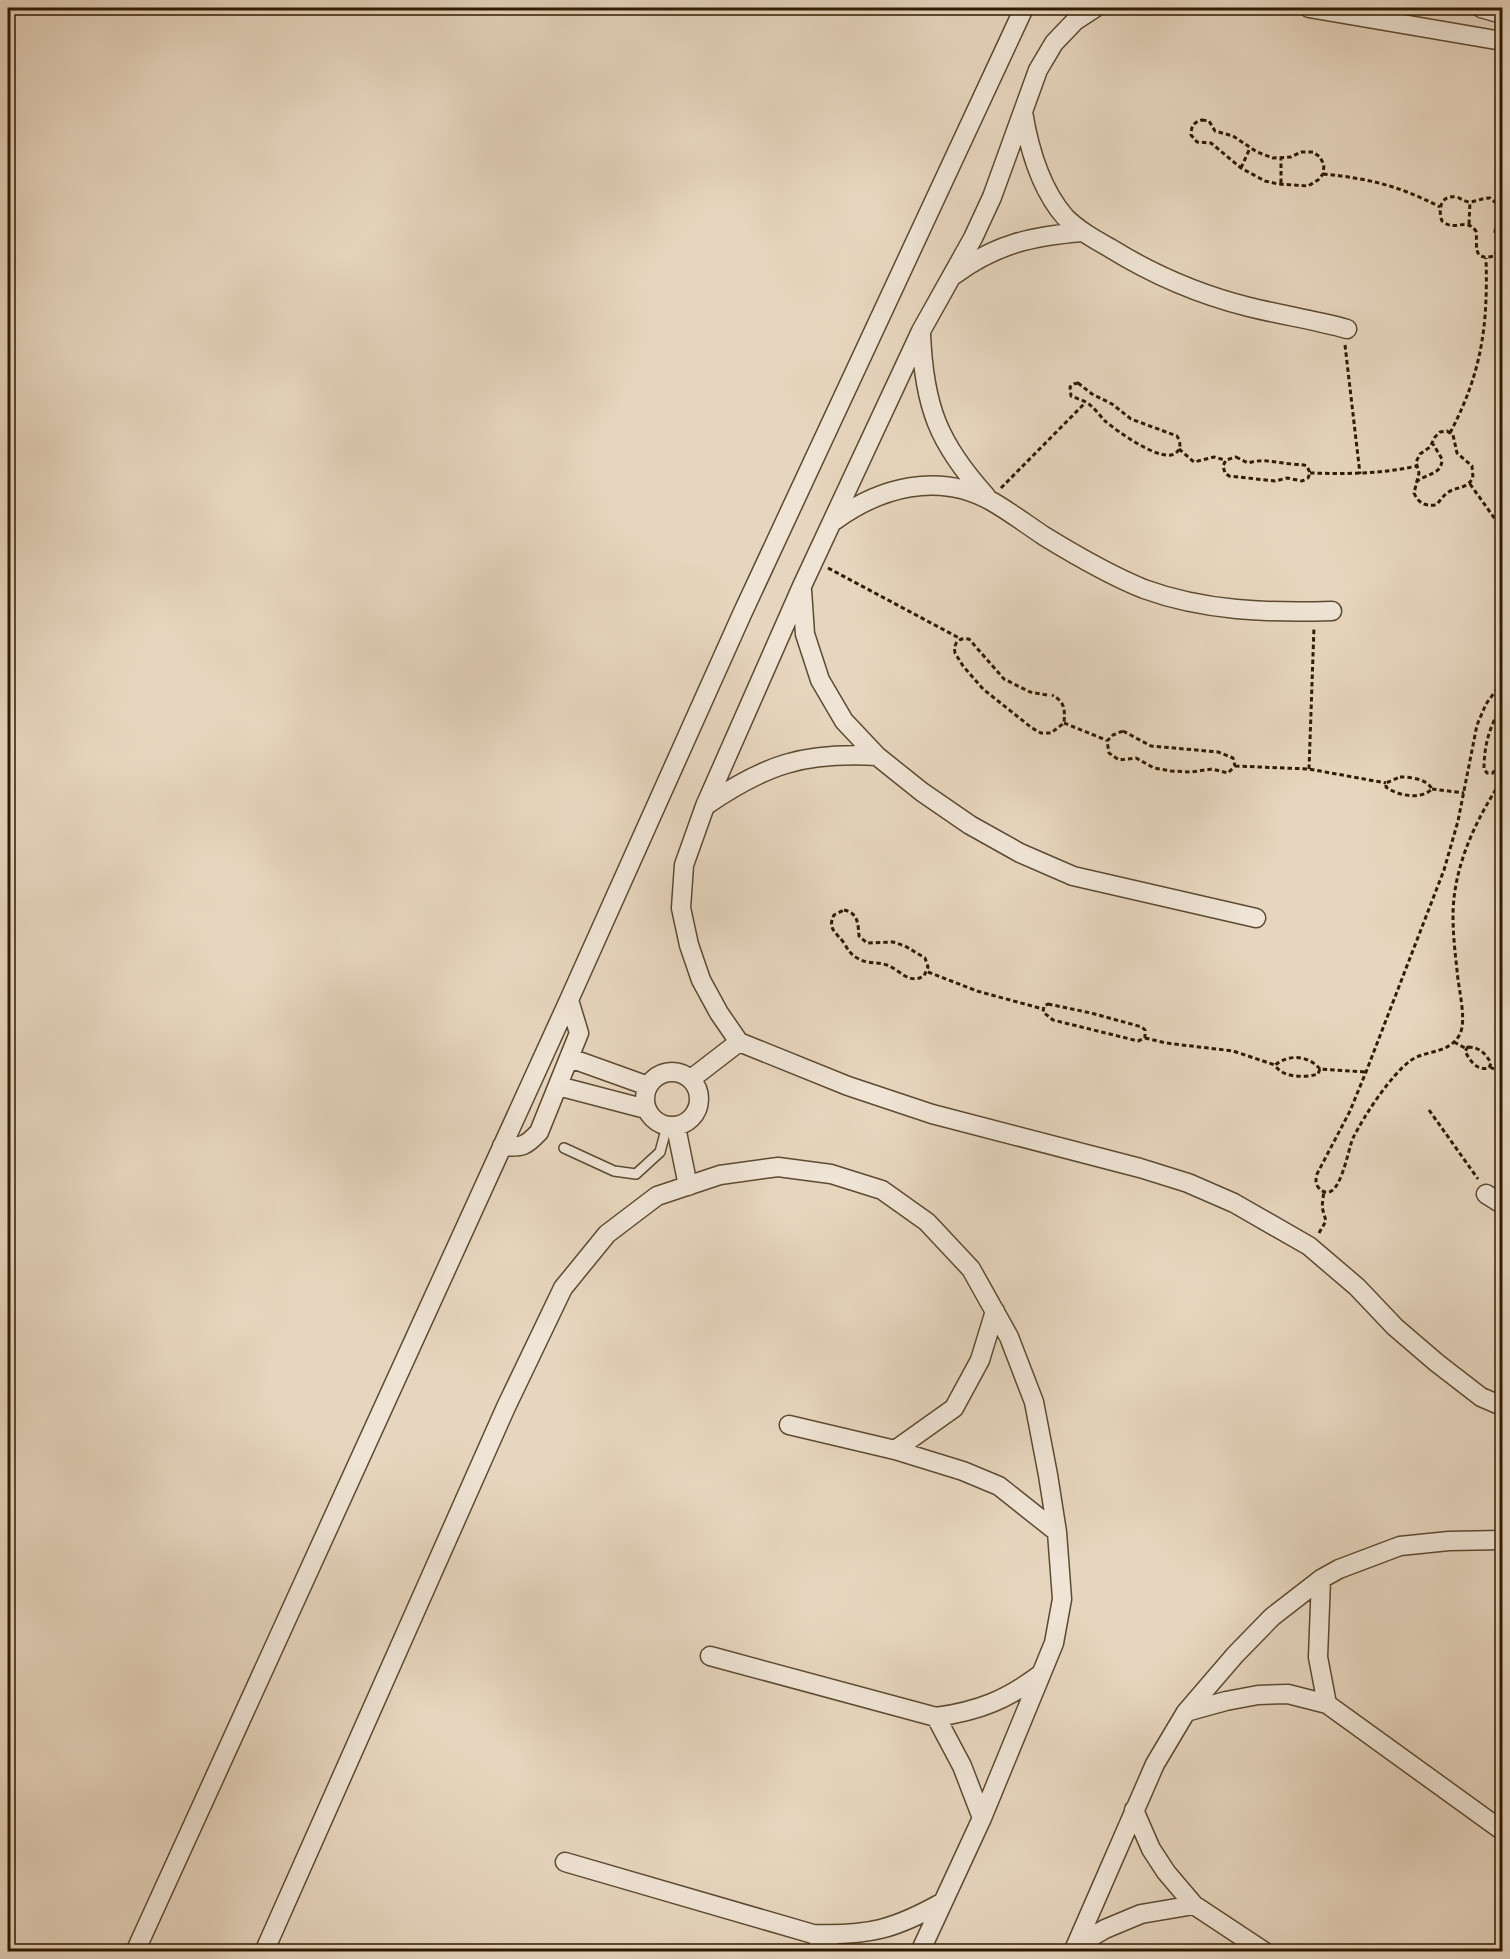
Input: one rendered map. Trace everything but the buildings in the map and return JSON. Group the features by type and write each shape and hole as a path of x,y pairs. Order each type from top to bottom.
{"street":[{"path":"135,1952 569,1000 742,614 1024,8"},
{"path":"1095,8 1076,21 1054,43 1038,70 992,197 973,238 921,331 802,586 705,806 684,865 681,908 689,945 701,980 719,1013 739,1042 848,1086 932,1114 1140,1168 1234,1203 1309,1246 1357,1287 1395,1327 1437,1363 1481,1397 1503,1406"},
{"path":"1309,8 1503,41"},
{"path":"1481,8 1503,14"},
{"path":"1022,110 1032,156 1041,177 1066,217 1083,232 1142,266 1203,293 1246,306 1345,329"},
{"path":"950,278 990,252 1012,243 1034,237 1083,232"},
{"path":"921,331 922,368 930,404 943,438 962,469 989,500"},
{"path":"832,522 854,506 879,494 905,487 933,485 959,488 989,500 1077,555 1144,589 1190,602 1237,610 1284,613 1323,611"},
{"path":"802,586 805,634 820,680 844,721 877,756 922,792 969,825 1020,853 1073,876 1256,918"},
{"path":"705,806 735,785 768,769 804,758 841,754 877,756"},
{"path":"502,1146 519,1147 530,1142 539,1132 579,1033 569,1000"},
{"path":"691,1079 739,1042"},
{"path":"570,1058 648,1086"},
{"path":"668,1072 681,1073 691,1079 698,1090 699,1102 696,1113 687,1122 672,1126 653,1119 646,1109 645,1097 648,1086 657,1077 668,1072"},
{"path":"558,1086 646,1109"},
{"path":"672,1126 688,1186"},
{"path":"264,1952 492,1440 563,1288 607,1234 657,1196 720,1175 778,1167 831,1174 882,1190 927,1222 971,1269 1009,1337 1034,1402 1048,1475 1057,1532 1062,1599 1054,1643 982,1818 920,1952"},
{"path":"895,1450 954,1408 980,1360 995,1311"},
{"path":"789,1425 895,1450 963,1471 999,1486 1057,1532"},
{"path":"1074,1949 1155,1764 1186,1712 1235,1655 1272,1617 1321,1579 1339,1569 1400,1546 1449,1541 1503,1540"},
{"path":"1321,1579 1318,1657 1328,1704"},
{"path":"710,1656 936,1717 993,1704 1019,1691 1042,1673"},
{"path":"1186,1712 1258,1695 1288,1694 1328,1704 1500,1829"},
{"path":"936,1717 962,1766 982,1818"},
{"path":"1134,1810 1151,1849 1166,1872 1194,1905 1265,1952"},
{"path":"566,1862 813,1934 847,1936 881,1930 914,1919 943,1902"},
{"path":"1074,1949 1105,1929 1141,1914 1194,1905"},
{"path":"813,1934 834,1952"}],"lane":[{"path":"564,1148 614,1171 636,1174 660,1152 672,1126"}],"path":[{"path":"1209,121 1215,131 1233,136 1264,156 1281,158 1301,152 1313,152 1320,157 1324,165 1323,174 1308,186 1265,181 1240,168 1211,143 1197,142 1191,135 1191,128 1196,122 1209,121"},
{"path":"1240,168 1250,148"},
{"path":"1281,158 1281,184"},
{"path":"1323,174 1374,180 1408,191 1440,207"},
{"path":"1448,197 1457,197 1470,202 1490,198 1501,207 1503,216 1495,231 1498,249 1494,256 1486,258 1479,255 1476,248 1476,231 1466,223 1457,227 1448,226 1442,221 1440,207 1448,197"},
{"path":"1468,224 1470,202"},
{"path":"1450,434 1464,408 1481,352 1486,323 1486,258"},
{"path":"1345,329 1360,474"},
{"path":"1074,384 1080,384 1131,419 1177,436 1180,442 1179,449 1167,456 1146,448 1105,420 1086,402 1071,396 1070,392 1074,384"},
{"path":"989,500 1086,402"},
{"path":"1440,432 1450,434 1456,441 1457,453 1472,465 1473,478 1464,488 1444,494 1436,505 1427,506 1417,500 1414,493 1419,473 1416,466 1420,454 1433,443 1440,432"},
{"path":"1415,484 1424,476 1437,472 1441,467 1442,459 1433,443"},
{"path":"1179,449 1194,462 1214,457 1226,460 1236,457 1248,463 1258,460 1302,464 1307,466 1310,473 1308,478 1302,481 1287,478 1275,481 1228,476 1223,466 1226,460"},
{"path":"1310,473 1381,473 1416,466"},
{"path":"1470,484 1495,519 1503,526"},
{"path":"814,560 961,639 973,642 988,663 1004,679 1030,692 1047,695"},
{"path":"1309,769 1323,611"},
{"path":"961,639 954,648 963,666 983,688 1016,716 1041,733 1051,732 1064,723"},
{"path":"1503,682 1486,704 1477,725 1464,793 1444,870 1350,1111 1317,1174 1316,1182 1319,1188 1334,1190 1340,1184 1351,1141 1364,1118 1406,1064 1420,1055 1440,1051 1454,1042 1460,1033 1463,1024 1454,924 1456,886 1461,865 1477,823 1503,780"},
{"path":"1052,695 1063,703 1064,723"},
{"path":"1503,707 1494,719 1486,742 1484,769 1487,773 1493,773 1503,757"},
{"path":"1064,723 1107,741"},
{"path":"1107,741 1113,735 1123,731 1151,746 1197,749 1230,756 1235,766"},
{"path":"1107,741 1110,753 1119,760 1136,758 1154,768 1164,770 1191,772 1212,769 1228,773 1235,766 1309,769 1386,783 1400,777 1408,777 1427,782 1432,789 1464,793"},
{"path":"1386,783 1386,787 1391,791 1404,795 1428,793 1432,789"},
{"path":"844,910 855,915 858,920 859,936 867,943 893,942 916,952 928,962 927,972 920,979 908,979 887,965 859,959 848,951 843,941 833,932 831,926 834,915 844,910"},
{"path":"927,972 977,991 1043,1009"},
{"path":"1043,1009 1048,1004 1056,1005 1142,1027 1145,1030 1145,1038"},
{"path":"1043,1009 1043,1014 1053,1020 1138,1041 1145,1038 1233,1051 1275,1065 1281,1072 1302,1076 1318,1074 1320,1069"},
{"path":"1454,1042 1465,1048 1474,1047 1480,1050 1491,1063 1490,1067"},
{"path":"1465,1048 1469,1058 1476,1066 1487,1069 1490,1067 1503,1073"},
{"path":"1275,1065 1287,1059 1302,1057 1310,1060 1320,1069 1366,1072"},
{"path":"1429,1110 1493,1199"},
{"path":"1309,1246 1326,1221 1322,1207 1324,1190"}]}
